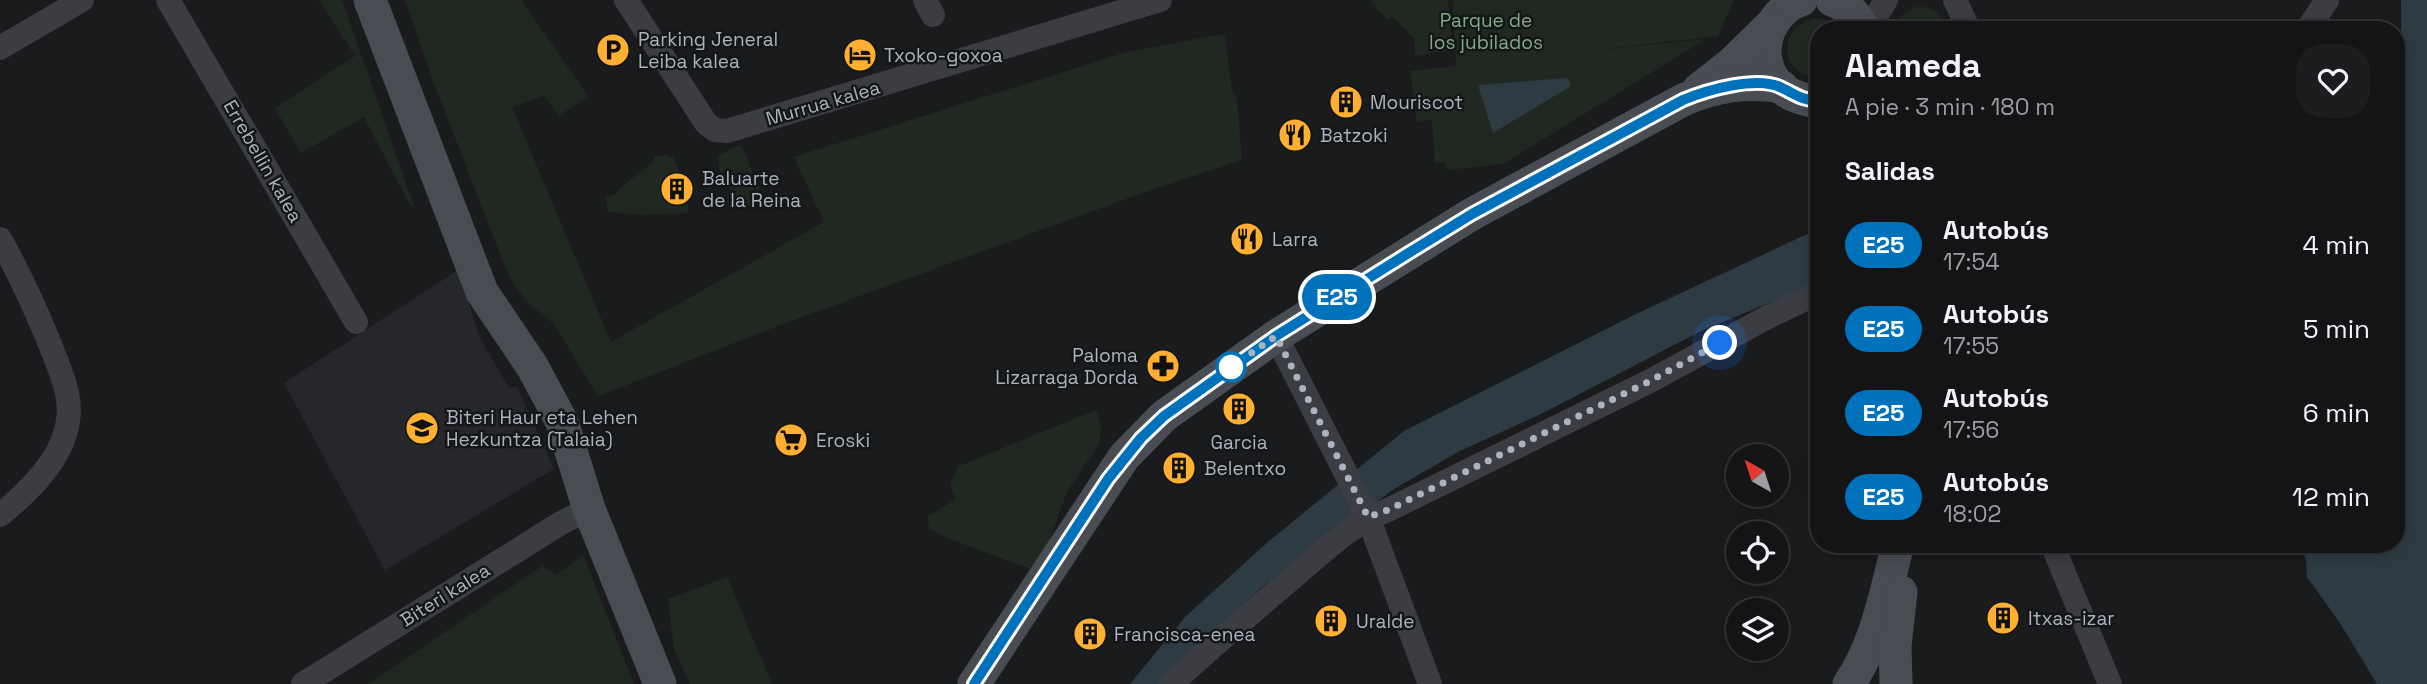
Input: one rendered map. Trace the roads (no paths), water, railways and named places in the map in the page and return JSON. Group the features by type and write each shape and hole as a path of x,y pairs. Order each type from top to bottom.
{"street":[{"path":"0,48 82,0"},
{"name":"Errebellin kalea","path":"168,0 356,322"},
{"path":"370,0 482,292 547,393 562,422 589,509 660,684"},
{"name":"Murrua kalea","path":"626,0 706,123 715,130 727,131 1160,0"},
{"path":"1849,9 1886,0"},
{"path":"1955,0 1965,21"},
{"path":"2312,21 2327,0"},
{"path":"1783,10 1765,42 1765,59 1769,72 1782,87 1799,98 1810,100"},
{"path":"1683,100 1731,64 1783,10"},
{"path":"974,684 1124,457 1164,416 1276,336 1472,214 1683,100 1715,88 1732,85 1749,83 1782,87"},
{"path":"0,239 22,279 59,367 68,395 68,415 64,439 52,462 26,494 0,515"},
{"path":"1171,684 1367,515 1388,510 1650,381 1810,297"},
{"path":"1276,336 1367,515 1430,684"},
{"name":"Biteri kalea","path":"303,684 561,523 589,509"},
{"path":"1849,684 1868,648 1896,553"},
{"path":"1896,684 1895,646 1905,553"},
{"path":"2056,553 2109,684"}],"place":[{"name":"Parking Jeneral Leiba kalea","path":"613,50"},
{"name":"Txoko-goxoa","path":"860,55"},
{"name":"Mouriscot","path":"1346,102"},
{"name":"Batzoki","path":"1295,135"},
{"name":"Baluarte de la Reina","path":"677,189"},
{"name":"Larra","path":"1247,239"},
{"name":"Paloma Lizarraga Dorda","path":"1163,366"},
{"name":"Garcia","path":"1239,409"},
{"name":"Biteri Haur eta Lehen Hezkuntza (Talaia)","path":"422,428"},
{"name":"Eroski","path":"791,440"},
{"name":"Belentxo","path":"1179,468"},
{"name":"Itxas-izar","path":"2003,618"},
{"name":"Uralde","path":"1331,621"},
{"name":"Francisca-enea","path":"1090,634"}],"park label":[{"name":"Parque de los jubilados","path":"1486,31"}]}
